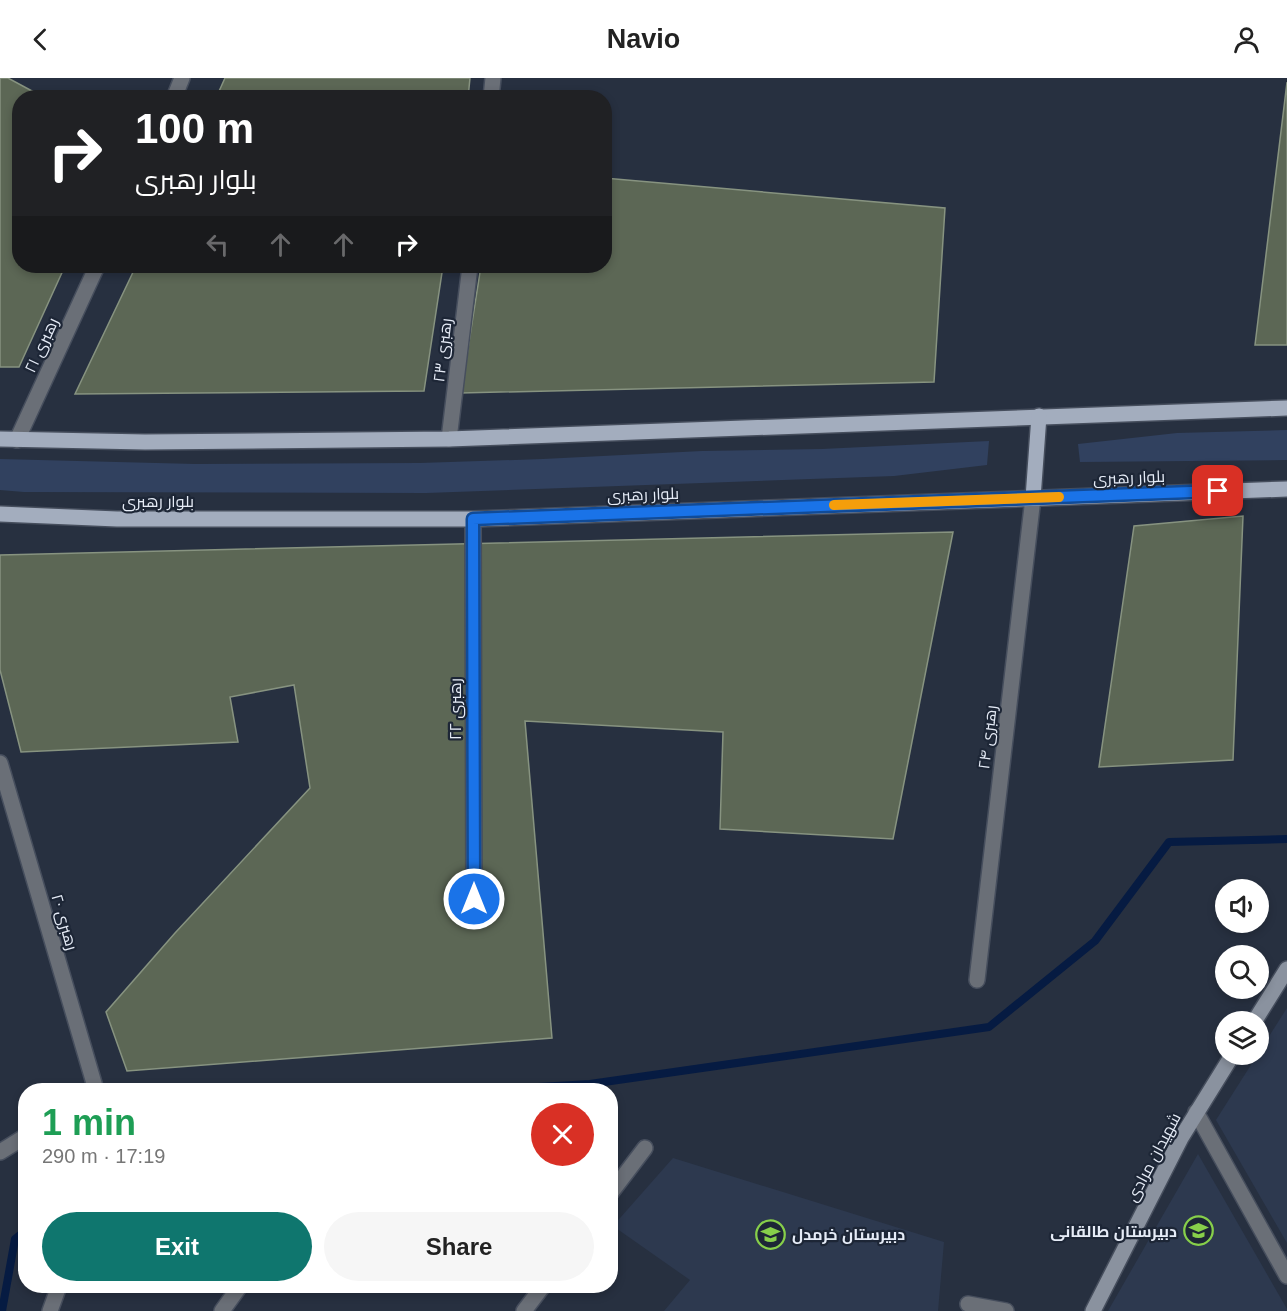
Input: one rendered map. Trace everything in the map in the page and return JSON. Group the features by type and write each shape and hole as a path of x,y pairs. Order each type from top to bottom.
{"main road":[{"path":"0,439 145,442 450,439 1287,408"},
{"path":"1033,498 1039,416"},
{"name":"بلوار رهبری","path":"0,514 117,519 473,519 1287,489"}],"street":[{"name":"رهبری ۲۱","path":"17,440 94,273"},
{"name":"رهبری ۲۳","path":"450,439 469,273"},
{"name":"رهبری ۲۴","path":"977,980 1033,498"},
{"name":"رهبری ۲۲","path":"473,519 474,899"},
{"name":"رهبری ۲۰","path":"0,763 94,1083"},
{"path":"1261,1011 1287,969"},
{"name":"شهیدان مرادی","path":"1093,1311 1181,1138 1226,1065"},
{"path":"1196,1112 1287,1276"},
{"path":"0,1152 18,1141"},
{"path":"618,1183 645,1148"},
{"path":"50,1311 56,1293"},
{"path":"222,1311 235,1293"},
{"path":"524,1311 538,1293"},
{"path":"968,1304 1006,1311"}],"shaded area":[{"path":"1287,430 1287,460 1080,462 1078,444 1177,433"},
{"path":"989,441 987,465 894,476 426,493 24,492 0,490 0,459 195,464 420,463"},
{"path":"1287,1008 1287,1243 1216,1120 1251,1065 1269,1065 1269,1036"},
{"name":"دبیرستان طالقانی","path":"1198,1154 1287,1311 1108,1311"},
{"name":"دبیرستان خرمدل","path":"673,1158 944,1242 938,1311 664,1311 690,1280 618,1230 618,1220"}],"building":[{"path":"0,78 8,78 30,90 12,90 12,273 62,273 19,367 0,367"},
{"path":"225,78 470,78 469,90 220,90"},
{"path":"1287,82 1287,345 1255,345"},
{"path":"612,179 945,208 934,382 461,393 480,273 612,273"},
{"path":"133,273 442,273 424,391 75,394"},
{"path":"1243,516 1233,760 1099,767 1134,526"},
{"path":"953,532 893,839 720,829 723,732 525,721 552,1038 127,1071 106,1012 175,933 310,788 294,685 230,697 238,742 21,752 0,670 0,555"}],"waterway":[{"path":"597,1083 989,1027 1095,941 1169,842 1287,839"},
{"path":"2,1311 15,1239 18,1237"}],"slow traffic":[{"path":"834,505 1059,497"}],"place":[{"name":"دبیرستان طالقانی","path":"1198,1231"},
{"name":"دبیرستان خرمدل","path":"771,1234"}],"route":[{"path":"474,899 473,519 1218,491"}]}
